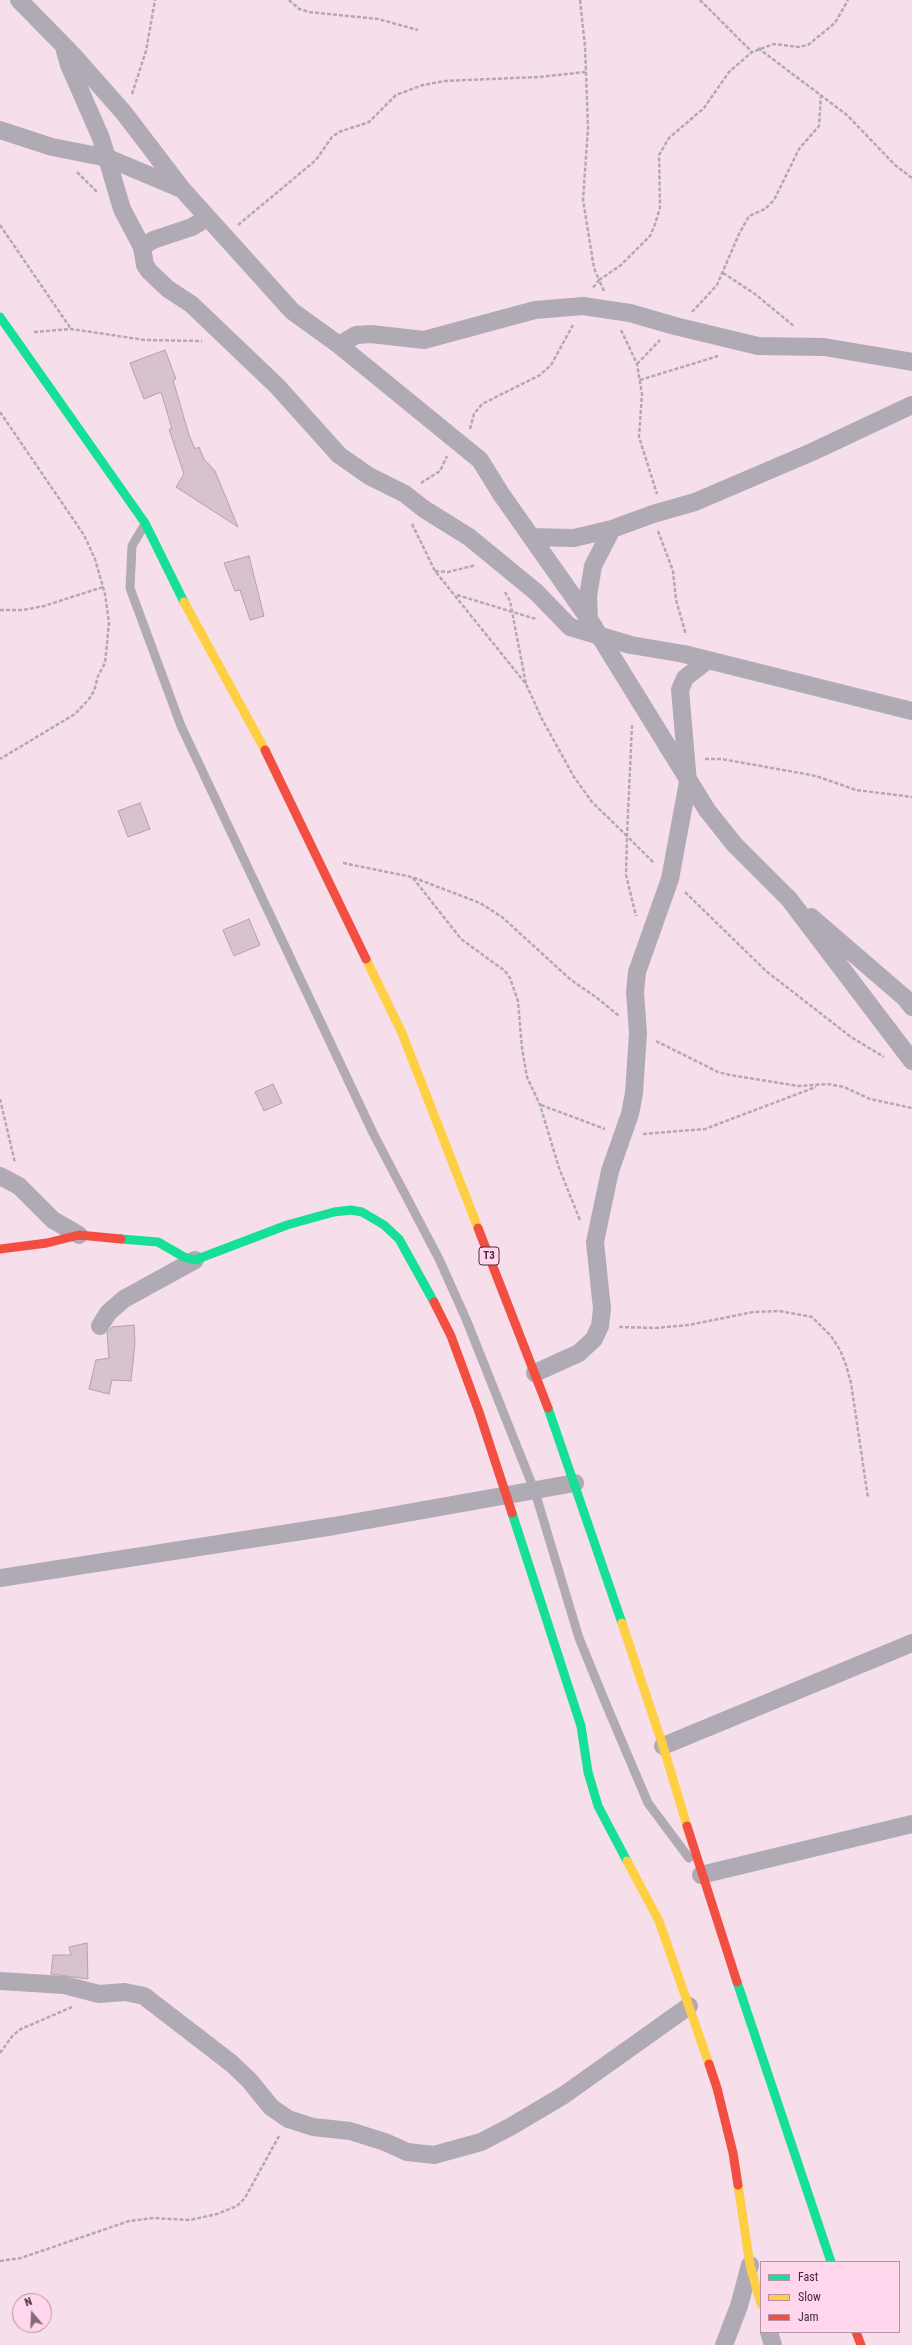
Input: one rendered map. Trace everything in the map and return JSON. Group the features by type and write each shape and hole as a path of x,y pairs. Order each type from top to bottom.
{"main road":[{"name":"T3","path":"0,317 145,523 193,621 260,739 402,1033 535,1373 575,1484 663,1746 701,1875 831,2261"},
{"path":"0,1249 47,1243 79,1235 158,1242 168,1246 184,1257 194,1260 204,1258 247,1239 334,1212 351,1210 362,1212 384,1225 399,1239 421,1275 451,1336 479,1412 582,1726 588,1772 598,1806 659,1921 717,2088 731,2146 750,2265 760,2300"},
{"path":"856,2333 861,2345"}],"street":[{"path":"19,0 63,45 124,113 182,189 207,218 226,236 292,311 339,345 450,438 480,460 500,494 592,627 660,732 688,782 706,810 734,844 789,899 905,998 912,1007"},
{"path":"63,45 69,65 89,107 108,158 126,220 142,247 145,265 153,276 191,304 250,360 305,416 339,455 382,484 405,494 424,509 469,537 536,592 570,627 592,627 631,645 684,654 912,711"},
{"path":"0,130 52,148 108,158 182,189"},
{"path":"142,247 153,240 192,227 207,218"},
{"path":"339,345 356,336 371,334 424,340 535,310 583,306 615,310 758,346 824,347 912,362"},
{"path":"531,537 574,538 612,529 719,493 912,405"},
{"path":"592,627 588,596 593,566 612,529"},
{"path":"535,1373 579,1353 594,1339 600,1326 602,1309 595,1242 601,1210 622,1135 630,1114 634,1093 638,1033 635,992 637,972 670,879 688,782 688,760 680,711 680,690 685,678 708,660"},
{"path":"789,899 912,1062"},
{"path":"0,1176 19,1186 53,1220 79,1235"},
{"path":"100,1326 108,1313 124,1300 194,1260"},
{"path":"0,1578 327,1528 575,1484"},
{"path":"663,1746 912,1642"},
{"path":"701,1875 912,1824"},
{"path":"0,1981 64,1985 99,1994 111,1991 136,1992 163,2008 231,2062 249,2080 270,2107 288,2119 313,2126 350,2131 385,2142 407,2152 434,2156 481,2142 564,2095 689,2006"},
{"path":"724,2345 739,2306 750,2265"},
{"path":"769,2333 773,2345"}],"lane":[{"path":"145,523 132,546 130,588 181,726 373,1132 439,1259 466,1319 535,1492 579,1638 648,1803 701,1875"}],"path":[{"path":"124,113 146,51 155,0"},
{"path":"289,0 299,9 309,12 378,19 418,30"},
{"path":"580,0 588,128 583,200 594,268 599,280"},
{"path":"700,0 752,52"},
{"path":"466,451 472,419 478,409 488,401 540,375 551,365 590,290 599,280 621,265 650,236 660,208 659,155 669,138 704,108 729,72 752,52 758,48 774,44 799,47 808,45 835,23 848,0"},
{"path":"758,48 847,115 895,165 912,178"},
{"path":"226,236 316,160 332,137 340,132 369,122 396,95 422,85 445,81 539,77 585,72"},
{"path":"636,364 709,295 723,273 739,234 749,216 765,209 774,200 799,149 819,126 821,94"},
{"path":"74,169 100,194"},
{"path":"0,225 71,329"},
{"path":"723,273 755,294 789,323 824,347"},
{"path":"615,310 621,330 636,364 640,380 642,394 640,437 657,513 661,543 673,571 676,600 686,634 684,654"},
{"path":"12,334 71,329 145,340 204,341"},
{"path":"640,380 725,355"},
{"path":"0,412 84,535 95,559 103,586 110,623 105,663 98,676 94,691 75,714 0,759"},
{"path":"450,438 446,459 440,471 405,494 410,520 435,571 526,684"},
{"path":"435,571 455,571 495,559"},
{"path":"0,610 23,610 44,606 103,586"},
{"path":"455,595 512,613 542,620"},
{"path":"512,613 526,684 542,719 574,776 592,802 766,971 851,1037 892,1060"},
{"path":"632,723 626,875 637,919"},
{"path":"688,760 721,759 816,776 856,790 912,797"},
{"path":"317,858 412,877 480,903 502,917 565,975 596,997 638,1033 724,1074 773,1083 844,1087 870,1099 912,1108"},
{"path":"412,877 461,939 505,971 510,978 518,1001 522,1048 527,1077 540,1105 559,1168 577,1215 595,1242"},
{"path":"540,1105 622,1135 705,1129 818,1086"},
{"path":"0,1099 17,1167"},
{"path":"600,1326 662,1328 712,1322 753,1312 779,1311 812,1317 831,1336 840,1350 846,1365 851,1383 868,1498"},
{"path":"0,2053 13,2035 21,2029 99,1994"},
{"path":"0,2261 21,2258 129,2221 154,2218 190,2220 217,2214 237,2206 244,2198 288,2119"}],"building":[{"path":"165,350 176,379 173,380 189,435 195,449 199,447 204,459 215,471 238,527 176,487 184,474 169,429 172,429 161,392 144,399 130,363"},
{"path":"249,556 264,616 250,620 240,590 235,591 224,563"},
{"path":"140,803 150,829 128,837 118,811"},
{"path":"249,919 260,945 234,956 223,930"},
{"path":"273,1084 282,1103 264,1111 255,1092"},
{"path":"134,1325 135,1343 131,1381 112,1380 109,1394 89,1389 96,1360 109,1358 107,1333 112,1327"},
{"path":"87,1943 88,1979 51,1974 53,1955 71,1955 69,1947"}],"traffic: fast":[{"path":"0,317 145,523 184,602"},
{"path":"121,1239 158,1242 184,1257 195,1260 287,1225 334,1212 351,1210 362,1212 384,1225 399,1239 434,1302"},
{"path":"548,1408 622,1623"},
{"path":"512,1513 581,1726 588,1772 598,1806 627,1861"},
{"path":"737,1982 831,2261"}],"traffic: slow":[{"path":"184,602 265,750"},
{"path":"366,959 402,1033 478,1228"},
{"path":"622,1623 663,1746 687,1826"},
{"path":"627,1861 659,1921 709,2064"},
{"path":"738,2185 750,2265 760,2300"}],"traffic: jam":[{"path":"265,750 366,959"},
{"path":"478,1228 548,1408"},
{"path":"0,1249 47,1243 79,1235 121,1239"},
{"path":"434,1302 451,1336 479,1412 512,1513"},
{"path":"687,1826 737,1982"},
{"path":"709,2064 717,2088 733,2153 738,2185"},
{"path":"856,2333 861,2345"}]}
